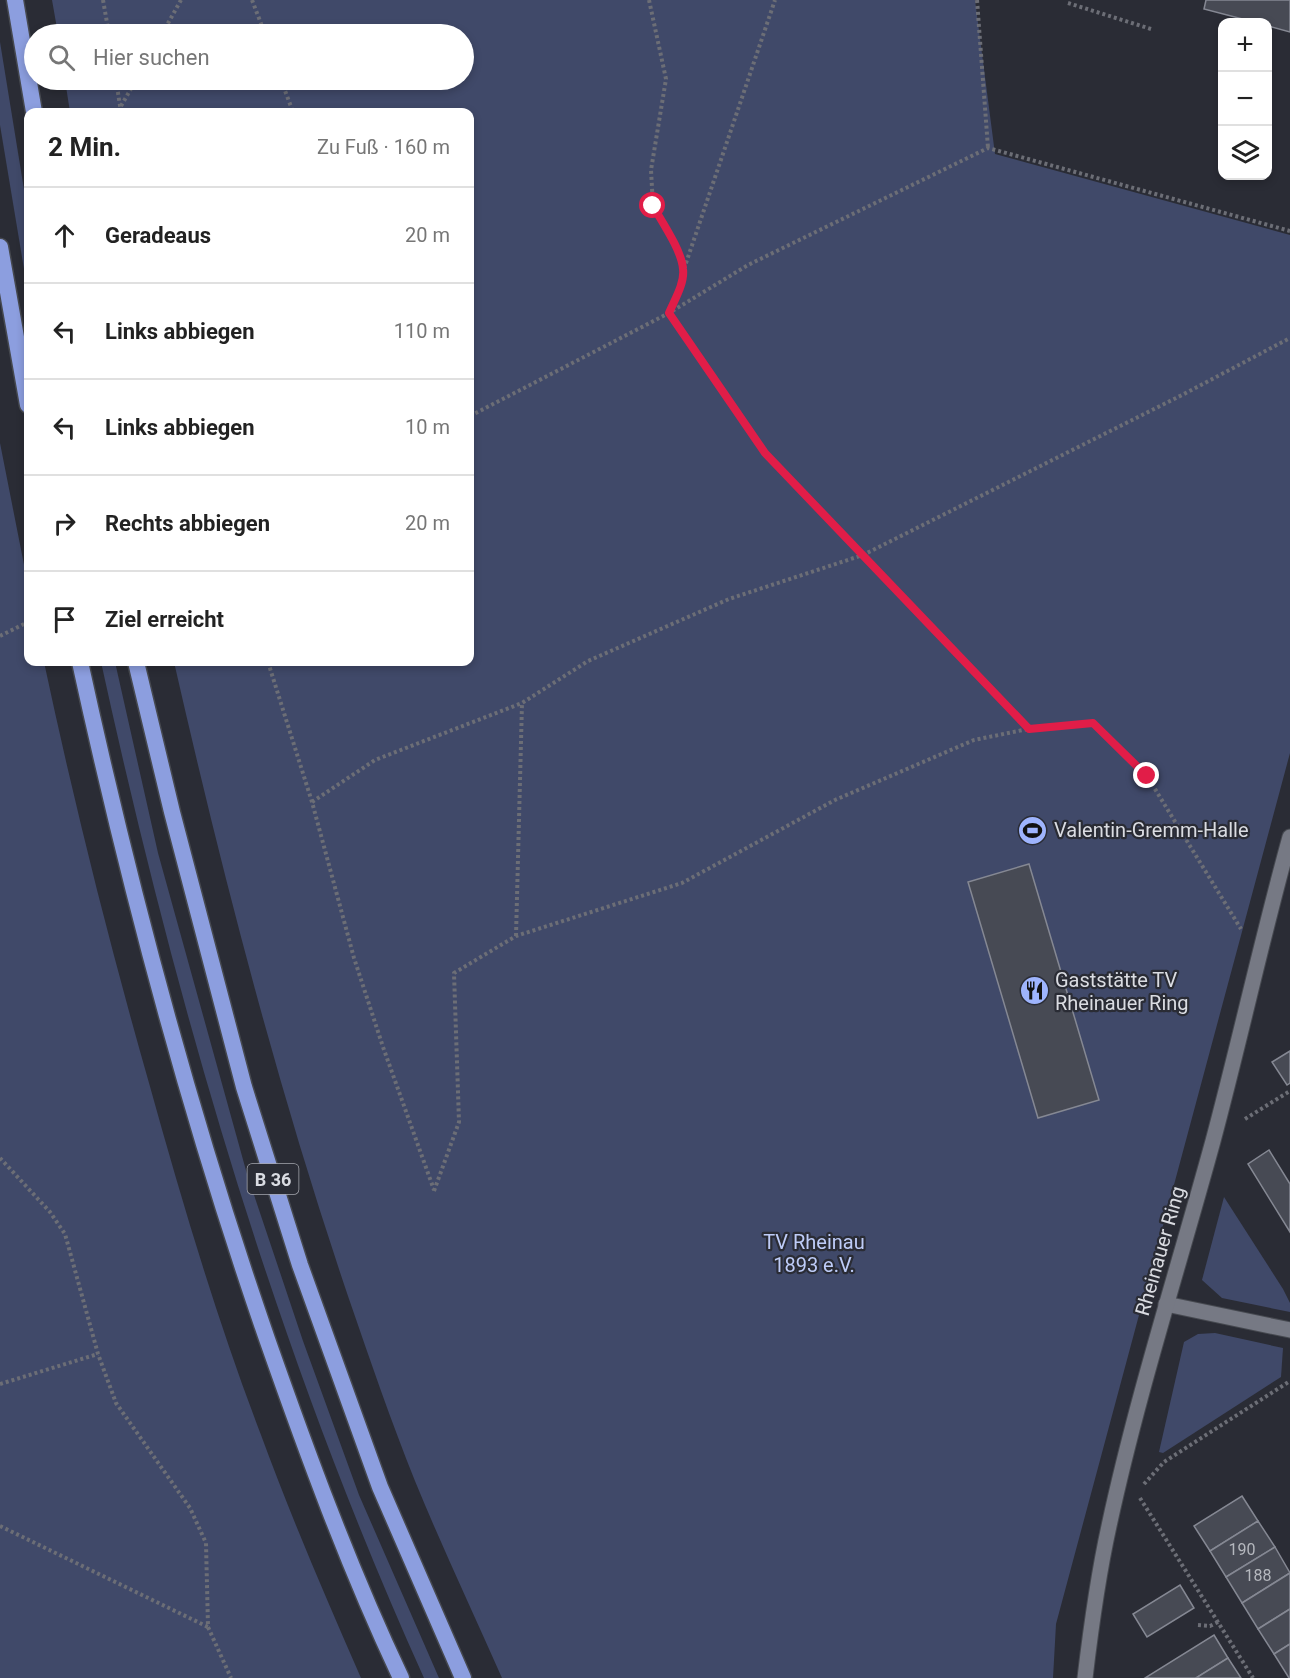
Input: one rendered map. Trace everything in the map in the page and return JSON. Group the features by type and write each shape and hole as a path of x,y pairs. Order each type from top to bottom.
{"highway":[{"path":"15,0 24,53"},
{"path":"30,90 33,108"},
{"path":"0,247 24,382"},
{"name":"B 36","path":"81,666 111,806 133,893 183,1078 212,1173 287,1398 362,1590 401,1678"},
{"name":"B 36","path":"137,666 172,812 244,1087 300,1265 380,1488 463,1678"}],"street":[{"name":"Rheinauer Ring","path":"1085,1678 1096,1594 1118,1487 1213,1138 1265,925 1290,837"},
{"path":"1166,1304 1290,1330"}],"path":[{"path":"103,0 107,24"},
{"path":"168,24 181,0"},
{"path":"252,0 261,24"},
{"path":"649,0 666,80 651,170 653,206 673,240 684,269"},
{"path":"669,313 680,287 684,269 775,0"},
{"path":"976,0 988,148"},
{"path":"1068,3 1151,29"},
{"path":"117,90 120,107"},
{"path":"120,107 130,90"},
{"path":"285,90 292,108"},
{"path":"474,414 669,313 747,265 988,148 1290,231"},
{"path":"669,313 765,453 1029,729"},
{"path":"312,802 375,760 522,704 588,661 729,599 863,555 1182,395 1290,338"},
{"path":"0,636 24,624"},
{"path":"269,666 312,802 354,958 434,1191 459,1122 454,972 516,936 682,883 835,800 974,740 1029,729 1093,723 1147,776 1242,931"},
{"path":"516,936 522,704"},
{"path":"1213,1138 1290,1091"},
{"path":"0,1158 50,1212 65,1234 98,1354 116,1403 190,1508 206,1543 208,1627 231,1678"},
{"path":"0,1384 98,1354"},
{"path":"1136,1493 1164,1462 1290,1381"},
{"path":"1118,1487 1136,1493 1253,1678"},
{"path":"0,1526 208,1627"},
{"path":"1198,1625 1210,1626 1218,1622"}],"green space":[{"name":"TV Rheinau 1893 e.V.","path":"52,0 975,0 995,154 1290,235 1290,753 1056,1624 1053,1678 502,1678 406,1458 323,1220 253,983 175,666 474,666 474,108 69,108 67,90 474,90 474,24 56,24"},
{"path":"0,42 24,189 24,269 0,125"},
{"path":"0,443 24,565 24,666 45,666 67,768 106,925 174,1172 215,1304 272,1466 361,1678 0,1678"},
{"path":"102,666 116,666 158,853 247,1174 303,1341 359,1495 439,1678 424,1678 371,1555 322,1431 277,1305 198,1051 131,792"},
{"path":"1224,1197 1283,1289 1290,1303 1290,1312 1222,1298 1202,1280"},
{"path":"1215,1333 1283,1348 1281,1377 1163,1453 1159,1452 1184,1342 1198,1334"}],"building":[{"path":"1206,0 1290,0 1290,32 1272,27 1272,18 1239,18 1204,9"},
{"name":"Gaststätte TV Rheinauer Ring","path":"1029,864 1099,1100 1038,1118 968,882"},
{"path":"1290,1051 1290,1083 1287,1085 1272,1062"},
{"path":"1269,1150 1290,1184 1290,1232 1248,1164"},
{"path":"1242,1496 1258,1521 1210,1551 1194,1526"},
{"path":"1258,1521 1275,1547 1226,1577 1210,1551"},
{"path":"1275,1547 1290,1573 1242,1603 1226,1577"},
{"path":"1290,1573 1290,1609 1258,1629 1242,1603"},
{"path":"1180,1585 1194,1608 1147,1637 1133,1614"},
{"path":"1290,1609 1290,1644 1274,1654 1258,1629"},
{"path":"1214,1635 1228,1658 1196,1678 1145,1678"},
{"path":"1290,1644 1290,1678 1289,1678 1274,1654"},
{"path":"1228,1658 1241,1678 1196,1678"}],"place":[{"name":"Valentin-Gremm-Halle","path":"1033,830"},
{"name":"Gaststätte TV Rheinauer Ring","path":"1034,991"}],"route":[{"path":"653,206 673,240 684,269 680,287 669,313 765,453 1029,729 1093,723 1147,776"}]}
